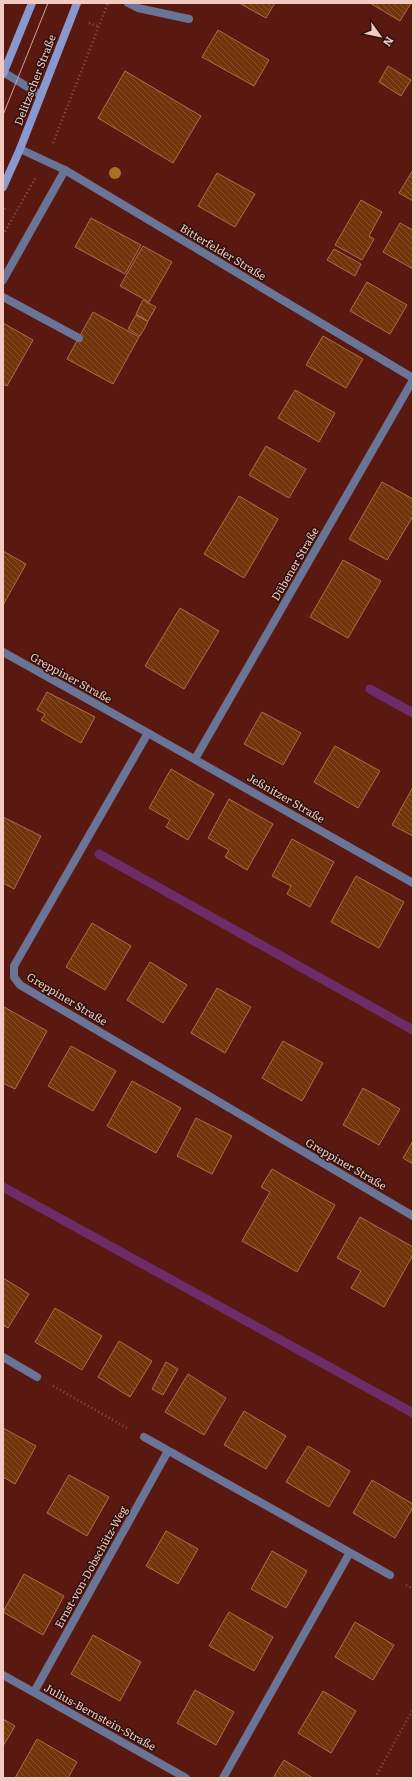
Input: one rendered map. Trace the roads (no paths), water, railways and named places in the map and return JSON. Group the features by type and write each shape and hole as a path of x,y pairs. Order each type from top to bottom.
{"main road":[{"path":"3,73 32,3"},
{"name":"Delitzscher Straße","path":"3,187 20,149 77,3"}],"street":[{"path":"128,3 138,8 189,19"},
{"path":"3,73 41,95"},
{"name":"Bitterfelder Straße","path":"20,149 65,170 413,379"},
{"path":"3,280 65,170"},
{"path":"3,297 79,338"},
{"name":"Dübener Straße","path":"195,759 413,379"},
{"name":"Greppiner Straße","path":"3,652 148,733 14,966 14,977 20,985 413,1216"},
{"name":"Jeßnitzer Straße","path":"148,733 413,883"},
{"path":"3,1358 37,1377"},
{"path":"144,1438 349,1554 390,1575"},
{"name":"Ernst-von-Dobschütz-Weg","path":"34,1692 168,1451"},
{"path":"223,1778 349,1554"},
{"name":"Julius-Bernstein-Straße","path":"3,1675 186,1778"}],"waterway":[{"path":"370,689 413,713"},
{"path":"99,854 413,1030"},
{"path":"3,1187 413,1413"}],"tram line":[{"path":"3,115 48,3"}]}
